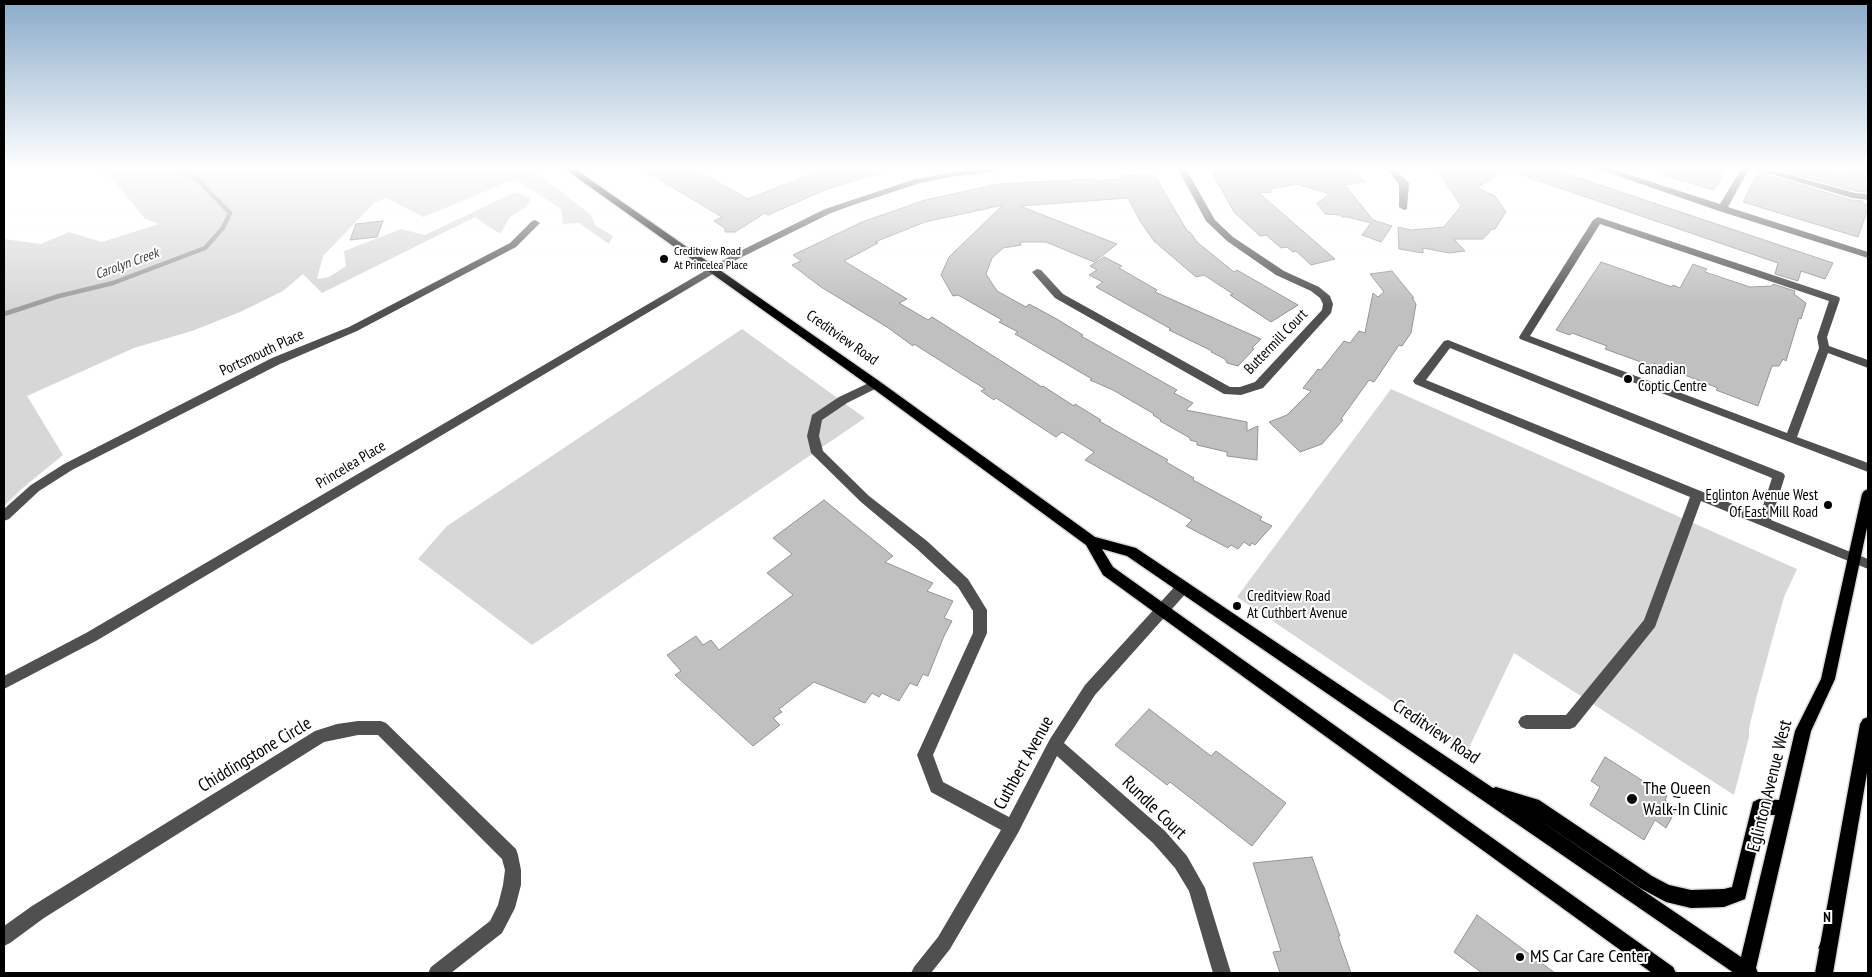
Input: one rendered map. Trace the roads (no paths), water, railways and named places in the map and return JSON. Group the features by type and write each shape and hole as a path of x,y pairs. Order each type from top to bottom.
{"main road":[{"name":"Creditview Road","path":"634,215 875,384 1091,541 1131,552 1484,790 1748,973"},
{"name":"Eglinton Avenue West","path":"1748,973 1803,730 1828,679 1861,561 1868,494"},
{"name":"Creditview Road","path":"1091,541 1108,571 1164,608 1667,973"},
{"path":"1824,973 1868,724"},
{"path":"1484,790 1533,805 1646,882 1666,893 1691,899 1724,898 1738,893 1759,807 1786,808"}],"street":[{"name":"Princelea Place","path":"4,683 91,637 712,270 821,215"},
{"name":"Buttermill Court","path":"1037,272 1059,296 1228,391 1241,391 1259,385 1326,311 1328,304 1325,296 1315,289 1280,272 1230,239 1211,221 1207,215"},
{"path":"1740,215 1868,255"},
{"path":"1791,438 1824,348 1822,337 1835,299 1598,220 1524,337 1868,468"},
{"name":"Portsmouth Place","path":"4,516 50,477 276,361 353,329 504,250 513,245 535,222"},
{"path":"1764,522 1778,476 1448,343 1419,381 1764,522 1861,561"},
{"path":"1824,348 1868,364"},
{"path":"875,384 843,400 816,418 813,436 816,453 865,499 922,545 963,583 980,610 980,633 926,755 937,787 1012,827"},
{"path":"1526,722 1570,722 1650,623 1697,494"},
{"name":"Cuthbert Avenue","path":"920,973 944,943 1012,827 1055,744 1090,690 1183,587"},
{"name":"Chiddingstone Circle","path":"4,937 46,907 320,736 337,730 381,728 510,855 513,870 512,885 506,908 496,927 437,973"},
{"name":"Rundle Court","path":"1055,744 1159,837 1181,862 1196,888 1222,973"}],"waterway":[{"name":"Carolyn Creek","path":"4,314 59,296 113,283 205,248 223,228 229,215"}],"place":[{"name":"Creditview Road At Princelea Place","path":"664,259"},
{"name":"Canadian Coptic Centre","path":"1628,379"},
{"name":"Eglinton Avenue West Of East Mill Road","path":"1828,505"},
{"name":"Creditview Road At Cuthbert Avenue","path":"1237,606"},
{"name":"The Queen Walk-In Clinic","path":"1632,799"},
{"name":"MS Car Care Center","path":"1520,957"}]}
